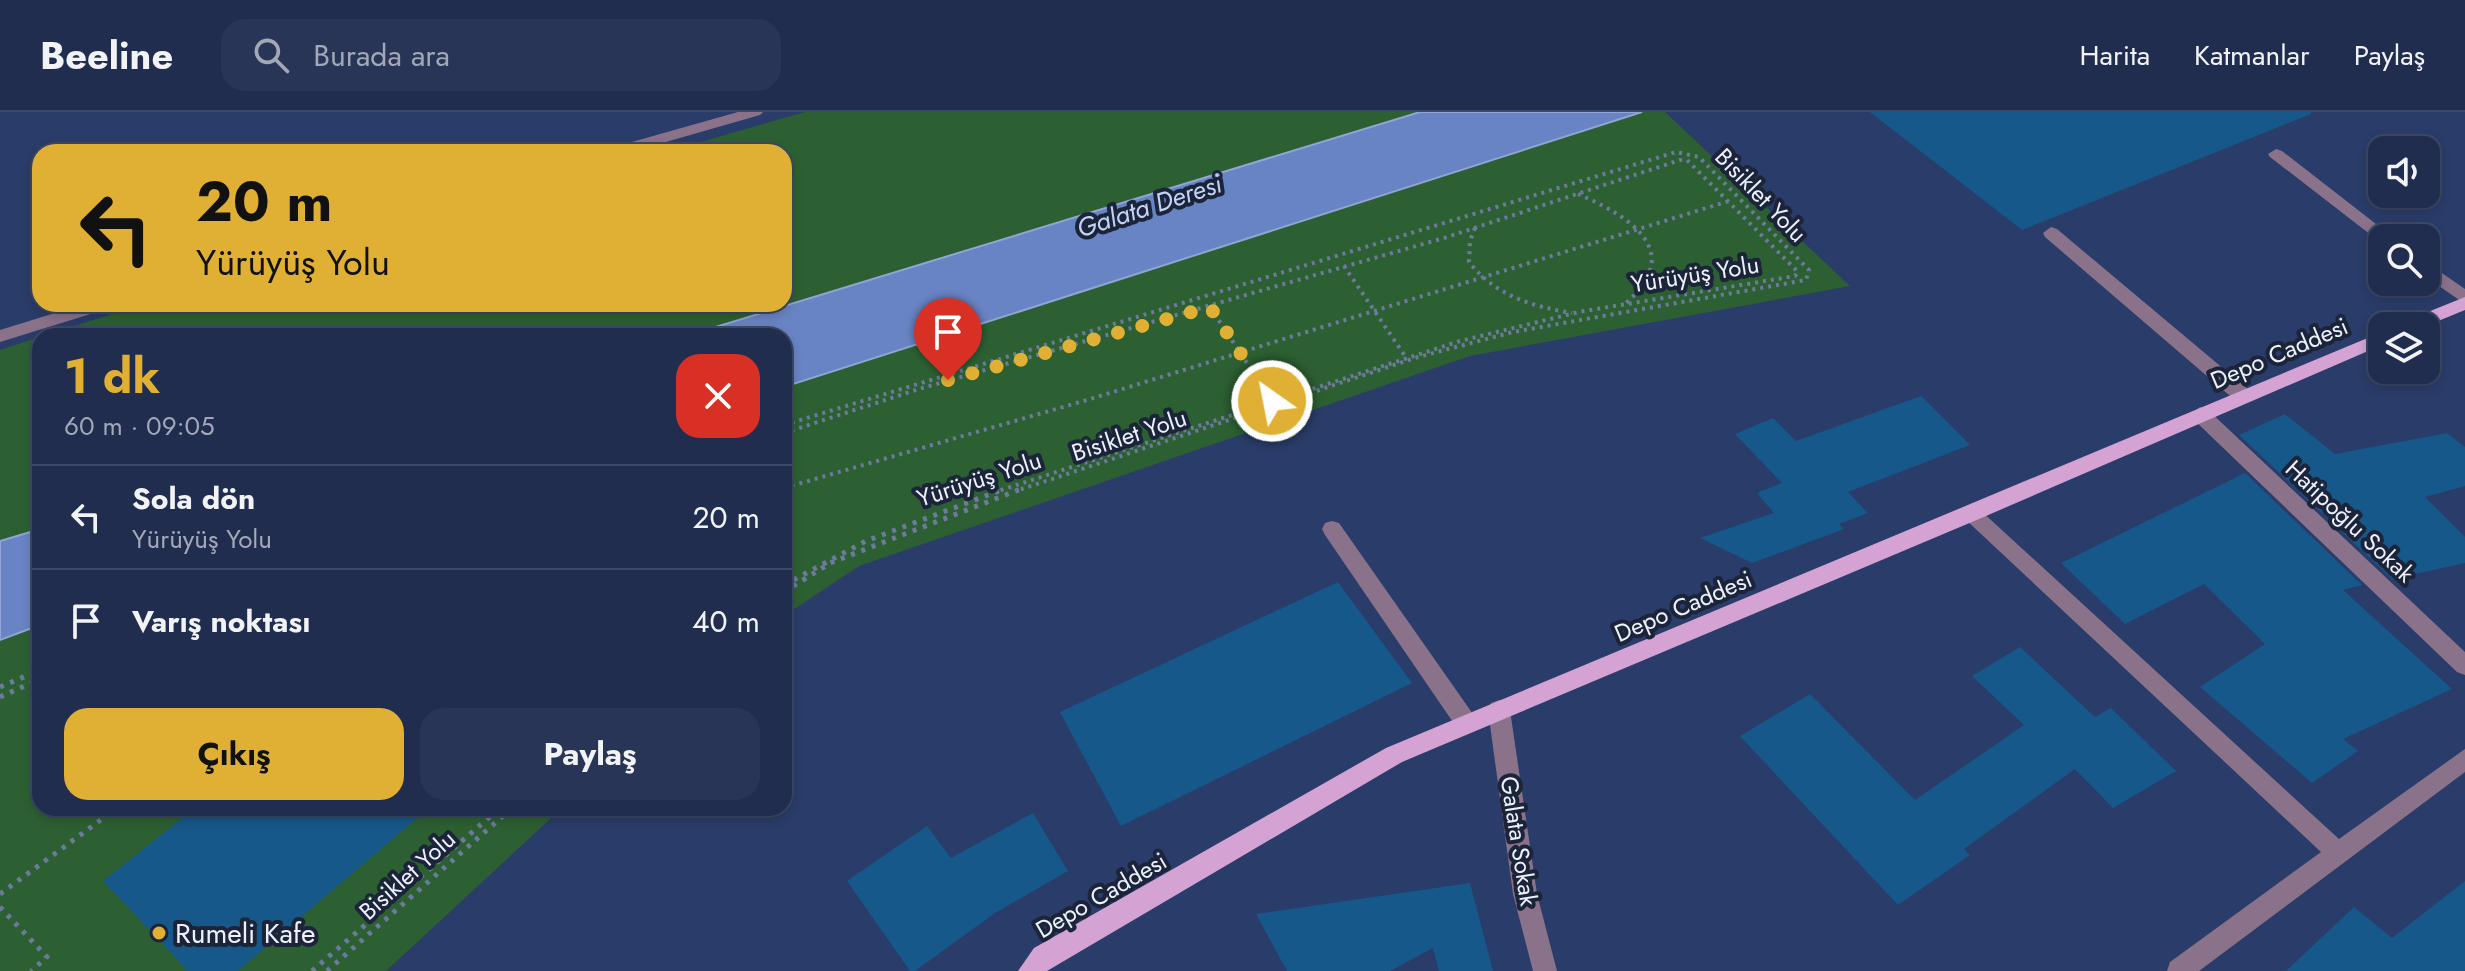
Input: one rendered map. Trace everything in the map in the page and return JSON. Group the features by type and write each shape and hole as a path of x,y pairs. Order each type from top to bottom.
{"main road":[{"path":"2439,312 2465,300"},
{"name":"Depo Caddesi","path":"1030,971 1043,957 1394,755 1972,514 2368,344"}],"street":[{"path":"641,144 755,112"},
{"path":"2276,154 2368,224"},
{"path":"2051,233 2243,396"},
{"path":"2440,279 2465,300"},
{"path":"0,336 78,312"},
{"name":"Hatipoğlu Sokak","path":"2200,414 2465,666"},
{"path":"1972,514 2337,852"},
{"path":"1332,529 1467,724"},
{"name":"Galata Sokak","path":"1499,710 1525,894 1545,971"},
{"path":"2179,971 2465,759"}],"path":[{"name":"Bisiklet Yolu","path":"792,423 1676,152 1699,157 1809,270 1806,280 1513,332 1418,357 1021,489 830,563 792,587"},
{"name":"Yürüyüş Yolu","path":"792,430 919,389 1210,307 1687,160 1798,272 1795,276 1625,304 1511,327 1405,356 933,511 828,557 792,580"},
{"path":"1577,194 1612,208 1637,230 1653,260 1651,276 1625,304"},
{"path":"792,486 1729,201"},
{"path":"1475,227 1470,241 1469,262 1482,278 1509,298 1525,305 1574,314"},
{"path":"1344,266 1405,356"},
{"path":"1210,307 1272,401"},
{"path":"0,687 32,673"},
{"path":"0,697 32,683"},
{"path":"0,894 106,816"},
{"path":"312,971 491,816"},
{"name":"Bisiklet Yolu","path":"327,971 503,816"},
{"path":"0,907 47,957 31,971"}],"green space":[{"path":"805,112 1420,112 792,304 792,144 694,144"},
{"path":"1642,112 1665,112 1850,286 1470,356 859,566 792,611 792,384"},
{"path":"119,312 765,312 712,328 68,328"},
{"path":"32,340 32,531 0,541 0,350"},
{"path":"32,628 32,816 553,816 386,971 0,971 0,640"}],"water":[{"name":"Galata Deresi","path":"1420,112 1642,112 792,384 792,328 712,328 765,312 792,312 792,304"},
{"path":"32,531 32,628 0,640 0,541"}],"building":[{"path":"1870,112 2311,112 2311,114 2022,230"},
{"path":"1921,396 1970,445 1848,492 1868,513 1839,524 1844,529 1752,563 1700,538 1774,513 1757,493 1782,483 1735,434 1773,418 1796,441"},
{"path":"2285,414 2335,454 2447,433 2465,447 2465,486 2425,497 2465,537 2465,563 2392,579 2239,435"},
{"path":"2245,473 2362,585 2343,590 2452,689 2343,739 2358,751 2312,783 2200,687 2265,644 2204,584 2125,624 2061,563"},
{"path":"1338,582 1412,683 1121,826 1060,712"},
{"path":"2020,647 2095,717 2111,708 2176,771 2113,808 2075,769 1964,849 1970,855 1898,905 1740,736 1810,694 1915,800 2024,725 1972,676"},
{"path":"1033,813 1068,871 995,913 915,971 910,971 847,881 927,826 951,858"},
{"path":"185,816 420,816 238,971 188,971 103,881"},
{"path":"2465,881 2465,971 2286,971 2354,907 2392,938"},
{"path":"1470,883 1493,971 1439,971 1433,948 1390,971 1287,971 1256,914"}],"place":[{"name":"Rumeli Kafe","path":"159,933"}],"route":[{"path":"948,380 1210,307 1272,401"}]}
